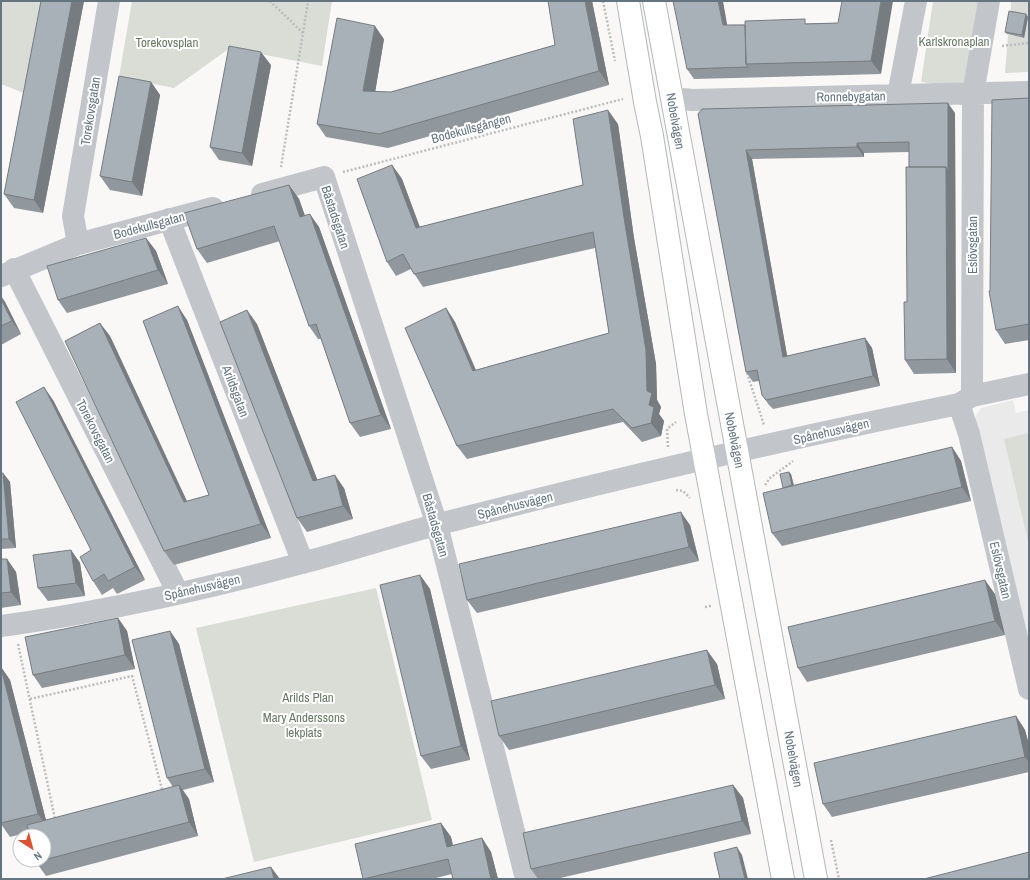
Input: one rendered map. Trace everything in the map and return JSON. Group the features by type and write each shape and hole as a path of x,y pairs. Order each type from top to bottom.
{"main road":[{"name":"Nobelvägen","path":"628,1 705,458 783,879"},
{"name":"Nobelvägen","path":"654,1 816,879"}],"street":[{"name":"Torekovsgatan","path":"78,244 73,216 109,1"},
{"path":"898,95 916,1"},
{"path":"973,94 989,1"},
{"name":"Ronnebygatan","path":"672,98 692,100 1029,92"},
{"name":"Eslövsgatan","path":"973,94 965,400 969,434 1029,689"},
{"name":"Bodekullsgatan","path":"7,273 78,244 324,178"},
{"name":"Båstadsgatan","path":"324,178 437,525 526,879"},
{"name":"Arildsgatan","path":"169,219 303,563"},
{"name":"Torekovsgatan","path":"7,273 178,593"},
{"name":"Spånehusvägen","path":"7,625 96,610 178,593 303,563 437,525 705,458 965,400 1029,384"}],"path":[{"path":"270,1 302,33"},
{"path":"277,190 308,1"},
{"path":"981,49 1029,43"},
{"name":"Bodekullsgången","path":"324,178 623,99"},
{"path":"668,451 668,429 680,418"},
{"path":"764,488 766,483 774,474"},
{"path":"7,625 30,699 56,826"},
{"path":"30,699 132,676 164,799"}],"shaded area":[{"path":"1013,400 1016,413 1029,410 1029,647 975,418 981,408"}],"green space":[{"path":"1,1 48,1 26,94 1,84"},
{"name":"Torekovsplan","path":"132,1 332,1 322,66 230,48 174,88 119,77"},
{"name":"Karlskronaplan","path":"933,1 988,1 975,90 921,82"},
{"path":"1011,1 1029,1 1029,72 1005,73 1008,35 1024,37 1011,13"},
{"path":"1029,433 1029,545 1004,439"},
{"name":"Arilds Plan","path":"376,588 432,820 254,862 196,628"}],"building":[{"path":"41,1 72,1 34,200 4,194"},
{"path":"548,1 585,1 599,71 379,134 317,124 337,18 375,26 363,91 391,92 555,45"},
{"path":"673,1 718,1 723,25 745,25 746,64 748,67 687,69"},
{"path":"842,1 881,1 871,61 746,64 745,21 805,19 805,24 838,23"},
{"path":"1009,11 1026,14 1022,35 1005,32"},
{"path":"229,46 261,52 242,153 210,147"},
{"path":"119,76 151,82 132,182 100,176"},
{"path":"1029,98 1029,324 996,330 989,291 992,100"},
{"path":"948,103 948,171 946,167 909,167 909,142 857,143 857,147 746,150 783,357 865,338 873,376 766,400 762,395 757,370 746,372 698,114 702,109"},
{"path":"608,110 646,350 647,391 652,393 649,405 654,407 651,423 632,428 613,409 457,446 405,328 446,308 473,371 609,333 593,232 414,274 403,254 387,262 357,179 392,165 416,228 583,185 573,119"},
{"path":"906,167 946,167 947,359 905,360 904,302 907,302"},
{"path":"289,185 300,217 310,214 381,415 350,423 316,324 309,326 274,226 197,249 184,213"},
{"path":"146,238 158,270 58,300 47,266"},
{"path":"1,299 12,321 1,326"},
{"path":"178,306 261,524 164,551 65,341 100,323 184,502 209,495 143,321"},
{"path":"247,310 313,481 335,475 343,506 297,518 220,322"},
{"path":"44,387 135,567 108,581 104,574 93,581 80,557 91,550 16,402"},
{"path":"952,447 962,487 772,533 763,493"},
{"path":"789,472 792,485 783,488 780,474"},
{"path":"1,473 3,473 9,539 1,539"},
{"path":"681,512 689,547 467,600 459,564"},
{"path":"71,550 76,583 38,588 33,555"},
{"path":"1,559 7,559 11,592 1,593"},
{"path":"420,575 461,746 421,756 380,585"},
{"path":"985,580 995,621 798,668 788,627"},
{"path":"118,618 125,655 33,675 25,637"},
{"path":"170,631 205,769 167,778 132,640"},
{"path":"707,650 715,685 499,736 491,701"},
{"path":"1,668 38,814 1,823"},
{"path":"1016,716 1025,757 823,804 814,763"},
{"path":"179,785 189,822 52,858 52,828 28,828 27,825"},
{"path":"733,785 742,821 531,869 523,833"},
{"path":"441,823 447,847 482,838 491,879 453,879 448,859 363,879 355,844"},
{"path":"737,847 745,879 720,879 714,853"},
{"path":"1029,852 1029,879 924,879"},
{"path":"271,867 274,879 222,879"}],"park label":[{"name":"Mary Anderssons lekplats","path":"304,724"}]}
